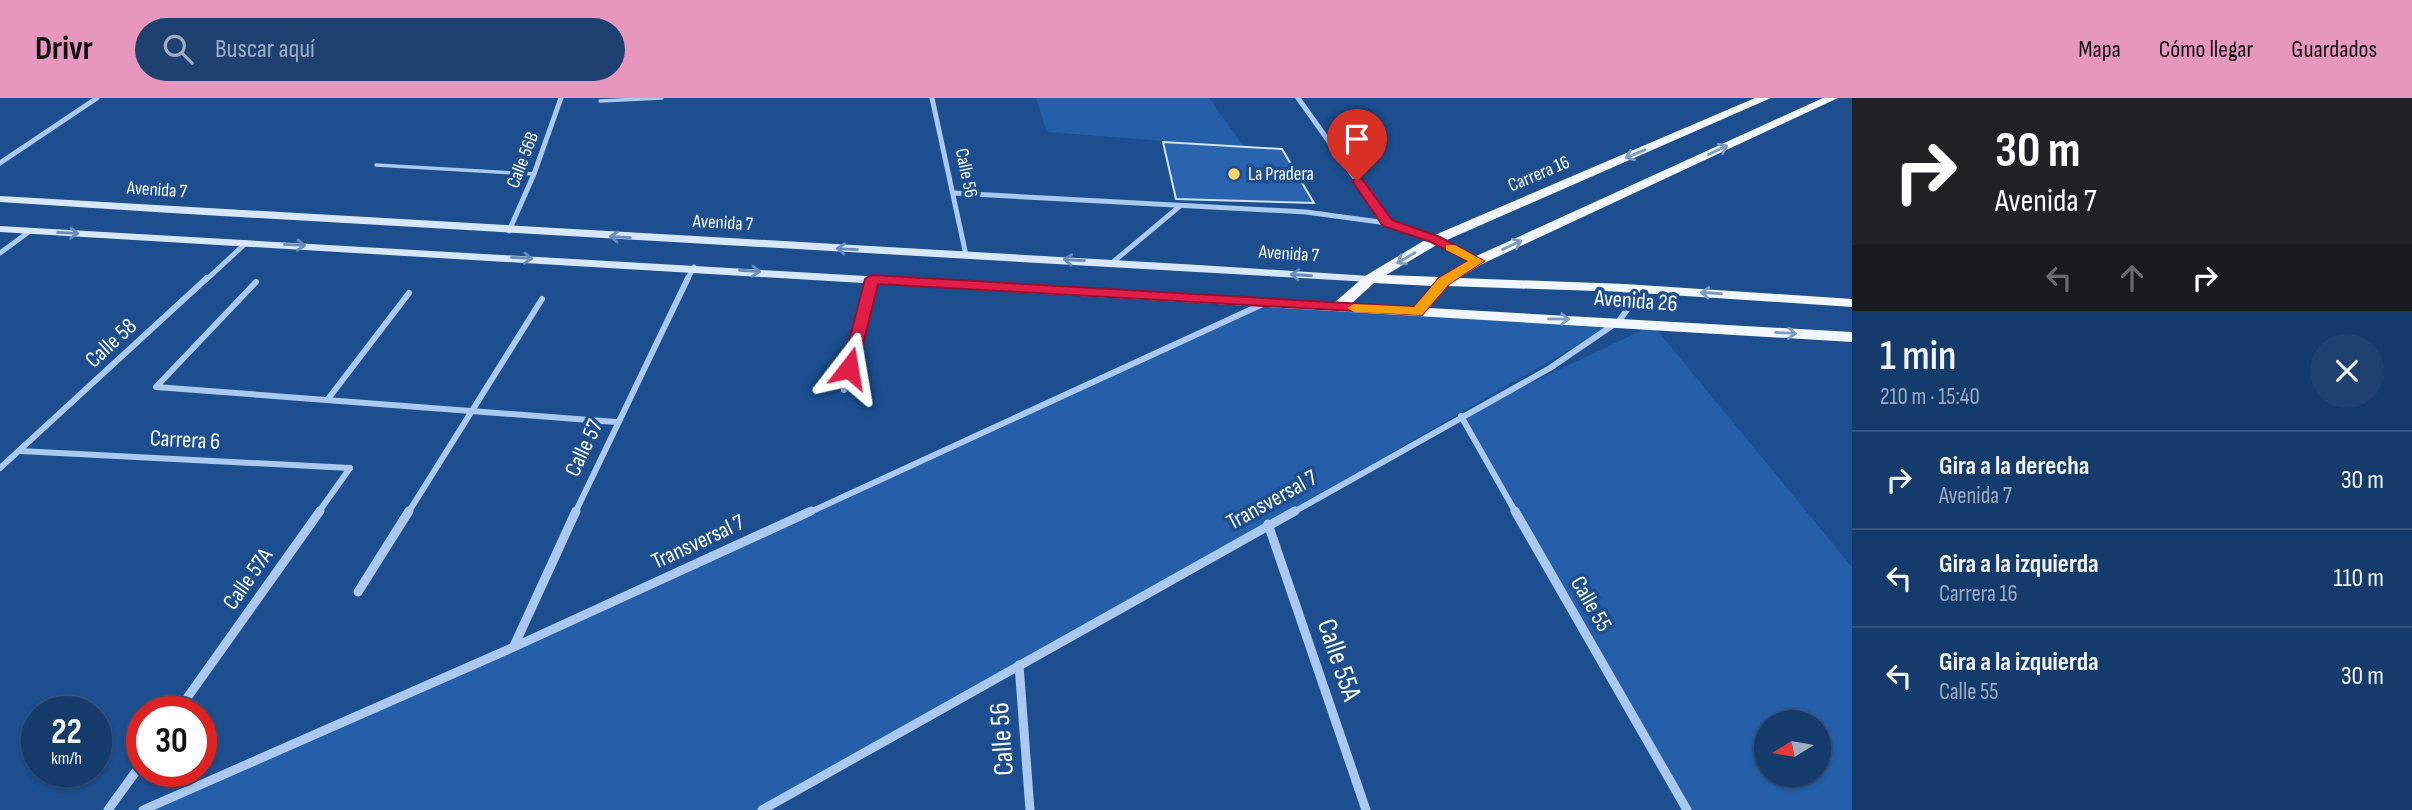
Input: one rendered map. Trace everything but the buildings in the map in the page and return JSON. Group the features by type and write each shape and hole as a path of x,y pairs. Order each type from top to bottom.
{"main road":[{"name":"Carrera 16","path":"1339,307 1370,279 1435,240 1765,98"},
{"path":"0,229 694,267 1418,312 1444,281 1477,261 1832,98"},
{"name":"Avenida 7","path":"0,199 509,232 1444,281"},
{"name":"Avenida 26","path":"1444,281 1626,288 1852,303"},
{"name":"Avenida 26","path":"1418,312 1493,318 1619,321 1852,337"}],"street":[{"path":"0,163 97,98"},
{"name":"Calle 56B","path":"509,232 534,174 561,98"},
{"name":"Calle 56","path":"932,98 966,255"},
{"path":"1298,98 1387,223"},
{"path":"953,193 1306,212 1387,223 1435,240 1477,261"},
{"path":"1113,262 1181,205"},
{"path":"0,253 30,231"},
{"name":"Calle 58","path":"0,468 246,243"},
{"name":"Calle 57","path":"513,647 617,422 694,267"},
{"path":"844,390 872,279"},
{"path":"256,282 156,387 617,422"},
{"path":"1619,321 1629,307 1626,288"},
{"path":"328,399 409,293"},
{"path":"358,592 541,299"},
{"name":"Transversal 7","path":"142,810 513,647 1267,303"},
{"name":"Transversal 7","path":"762,810 1550,368 1619,321"},
{"name":"Calle 55","path":"1461,416 1688,810"},
{"name":"Carrera 6","path":"19,451 350,468"},
{"name":"Calle 57A","path":"188,696 350,468"},
{"name":"Calle 55A","path":"1268,524 1366,810"},
{"name":"Calle 56","path":"1019,665 1030,810"},
{"path":"108,810 126,785"}],"lane":[{"path":"600,101 662,98"},
{"path":"376,166 534,174"}],"shaded area":[{"path":"1036,98 1209,98 1244,147 1047,132"},
{"path":"1267,303 1619,321 1268,524 762,810 142,810 194,787 217,787 217,777 556,628"},
{"path":"1653,325 1852,567 1852,810 1687,810 1461,416"}],"slow traffic":[{"path":"1354,308 1418,312 1444,281 1477,261 1451,247"}],"place":[{"name":"La Pradera","path":"1234,174"}],"route":[{"path":"849,368 872,279 1418,312 1444,281 1477,261 1435,240 1387,223 1357,181"}]}
